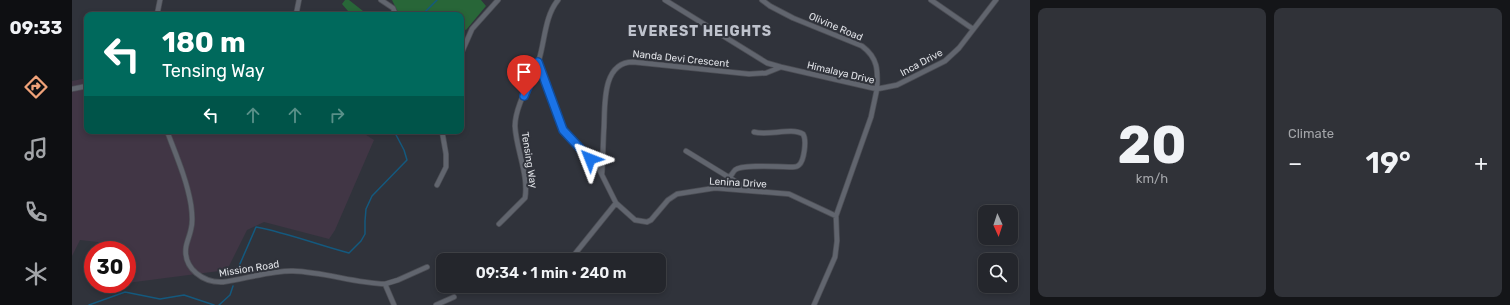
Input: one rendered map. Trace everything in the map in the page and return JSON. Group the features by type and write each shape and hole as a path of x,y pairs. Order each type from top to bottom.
{"street":[{"path":"158,12 160,0"},
{"path":"296,12 298,0"},
{"path":"381,0 393,8 394,12"},
{"path":"464,47 472,29 498,0"},
{"name":"Tensing Way","path":"499,224 525,198 526,184 515,125 519,108 538,62 552,9 558,0"},
{"name":"Himalaya Drive","path":"665,0 767,63 877,89 871,117 836,216 837,241 835,257 814,305"},
{"name":"Olivine Road","path":"762,0 793,18 862,46 868,51 875,61 877,89"},
{"path":"931,0 973,29"},
{"name":"Inca Drive","path":"877,89 889,87 911,79 945,61 959,48 996,0"},
{"path":"538,62 563,130 602,173 616,203 576,253"},
{"name":"Nanda Devi Crescent","path":"602,173 607,86 615,69 621,64 633,62 749,74 766,73 781,67"},
{"path":"72,89 84,87"},
{"path":"730,178 739,168 792,167 798,166 801,163 806,143 802,134 797,132 763,134 754,132"},
{"name":"Mission Road","path":"169,134 189,196 192,224 186,254 188,261 198,276 205,280 223,282 292,271 346,278 367,283 385,284"},
{"path":"437,185 446,168 446,154 443,134"},
{"path":"686,151 749,190"},
{"name":"Lenina Drive","path":"616,203 635,220 647,222 655,216 668,200 677,194 715,188 749,190 789,194 836,216"},
{"path":"394,305 385,284 428,267"},
{"path":"436,305 454,297"}],"shaded area":[{"path":"84,79 84,134 365,134 374,140 335,230 329,239 264,222 247,230 227,270 136,282 136,241 80,240 72,256 72,81"}],"green space":[{"path":"345,0 349,0 364,12 347,12 342,4"},
{"path":"392,0 481,0 486,6 466,30 464,29 464,12 398,12"}],"waterway":[{"path":"425,12 437,0"},
{"path":"236,273 256,227 280,232 349,253 361,241 365,234 366,209 372,196 407,160 404,150 396,134"},
{"path":"219,305 230,295 233,286"},
{"path":"89,305 125,292 160,299 184,295 214,305"}],"district":[{"name":"EVEREST HEIGHTS","path":"700,31"}],"route":[{"path":"524,96 538,62 563,130 566,135 590,159"}]}
